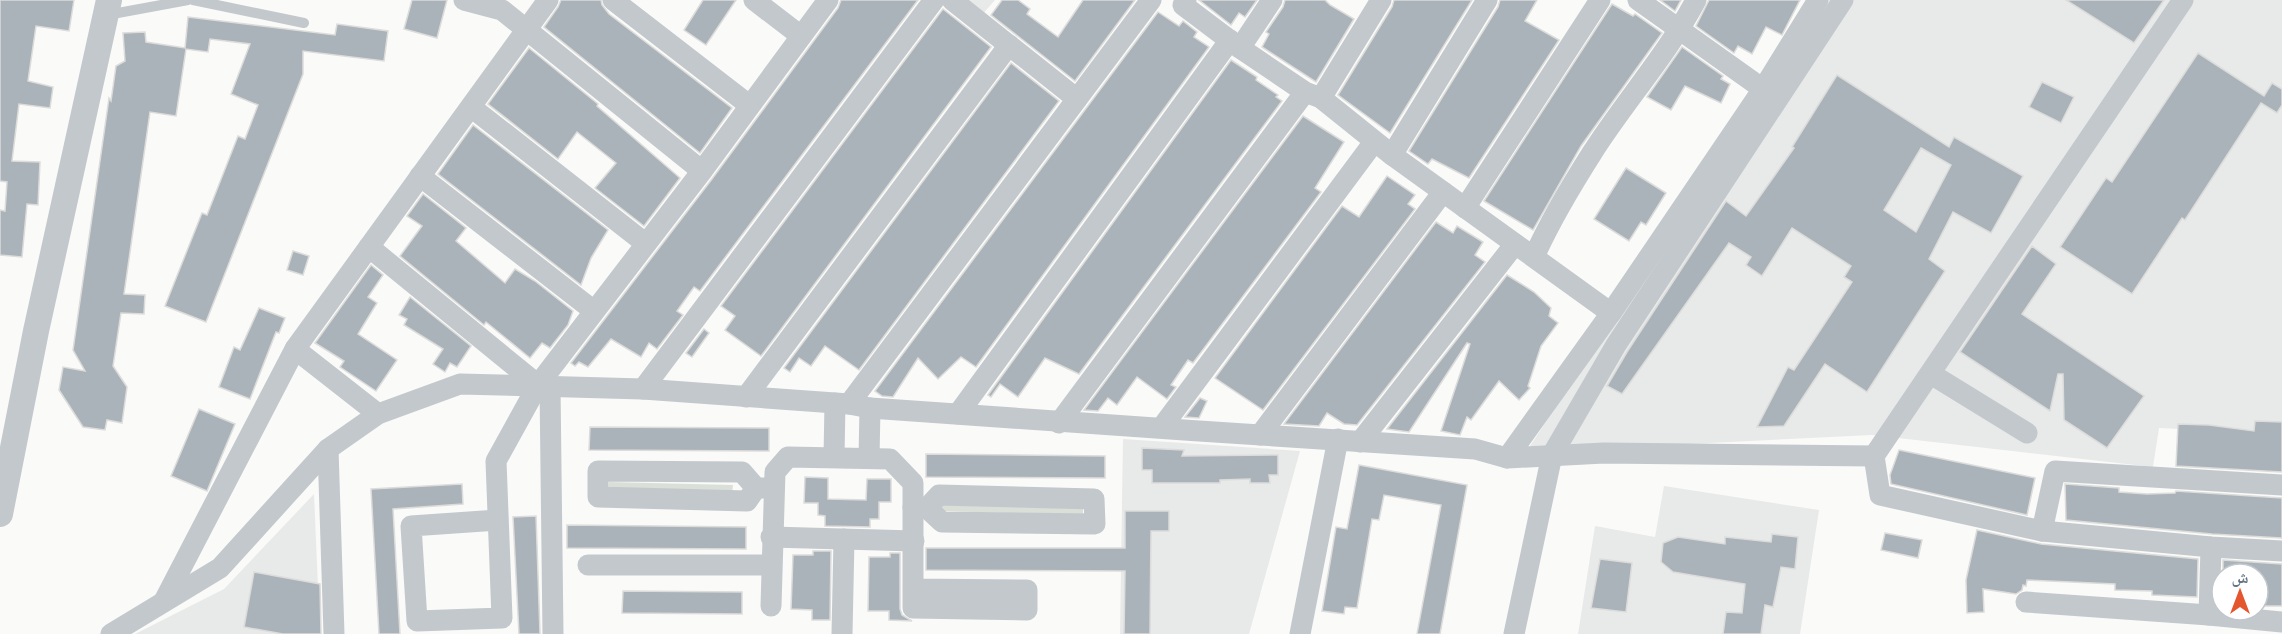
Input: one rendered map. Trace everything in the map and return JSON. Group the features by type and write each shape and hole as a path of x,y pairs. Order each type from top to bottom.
{"street":[{"path":"465,0 502,10 702,171"},
{"path":"164,602 296,349 548,0"},
{"path":"613,0 749,105"},
{"path":"754,0 801,36"},
{"path":"498,520 411,526 417,621 502,618 496,460 594,311 702,171 828,0"},
{"path":"643,389 934,0"},
{"path":"952,0 1077,99"},
{"path":"834,457 842,404 1151,0"},
{"path":"958,414 1235,44 1272,0"},
{"path":"1059,423 1313,95 1381,0"},
{"path":"1392,155 1487,0"},
{"path":"1465,208 1600,0"},
{"path":"1638,0 1763,89"},
{"path":"1534,257 1544,235 1592,152 1681,29 1696,0"},
{"path":"1507,458 1611,313 1763,89 1818,0"},
{"path":"1514,634 1552,455 1616,345 1843,0"},
{"path":"2183,0 1874,456 1880,495 2042,531 2211,547 2282,551"},
{"path":"1182,2 1235,44 1313,95 1374,142 1611,313"},
{"path":"1,499 108,7"},
{"path":"746,397 1009,45"},
{"path":"471,107 645,243"},
{"path":"1162,427 1374,142"},
{"path":"420,176 594,311"},
{"path":"1260,435 1443,192"},
{"path":"1360,442 1515,244"},
{"path":"369,247 544,386 553,634"},
{"path":"296,349 378,414"},
{"path":"1931,374 2027,434"},
{"path":"111,634 220,568 328,449 378,414 460,384 643,389 1059,423 1162,427 1475,449 1507,458 1604,453 1874,456"},
{"path":"869,458 870,408"},
{"path":"1300,634 1338,439"},
{"path":"328,449 334,634"},
{"path":"771,606 771,537 765,488 742,472 598,471 598,498 747,501 765,488 774,472 788,457 890,459 913,483 920,508 914,541 913,590 913,608 1027,610 1027,590 913,590"},
{"path":"2042,531 2055,471 2282,485"},
{"path":"939,495 1094,499 1095,524 942,522 920,508 939,495"},
{"path":"771,537 914,541"},
{"path":"842,634 844,539"},
{"path":"2209,615 2211,547"},
{"path":"588,565 771,565"},
{"path":"2026,602 2282,622"}],"lane":[{"path":"108,7 188,0"},
{"path":"193,0 304,23"}],"shaded area":[{"path":"956,0 995,0 980,17"},
{"path":"1826,0 2282,0 2282,434 2159,428 2153,467 1872,435 1526,452"},
{"path":"1123,439 1300,451 1249,634 1120,634"},
{"path":"609,482 733,485 732,494 608,491"},
{"path":"1664,486 1819,510 1800,634 1578,634 1595,526 1655,537"},
{"path":"314,494 320,634 135,634 224,589"},
{"path":"942,503 1083,507 1083,515 942,511"}],"building":[{"path":"0,0 74,0 69,31 36,26 28,81 53,87 50,108 19,104 12,161 40,162 38,205 27,204 22,257 0,255 0,210 5,211 7,182 0,181"},
{"path":"412,0 447,0 437,38 404,29"},
{"path":"561,0 601,0 609,14 732,108 700,153 544,27"},
{"path":"703,0 736,0 706,45 684,30"},
{"path":"841,0 918,0 700,291 694,287 677,311 683,315 657,349 649,343 641,357 611,339 588,367 579,362 575,366 571,363 712,179 838,8"},
{"path":"1002,0 1018,0 1030,9 1027,14 1058,37 1083,0 1135,0 1075,81 991,15"},
{"path":"1199,0 1257,0 1245,17 1239,13 1231,25"},
{"path":"1285,0 1325,0 1354,19 1316,82 1262,47 1269,34 1266,32 1283,7"},
{"path":"1394,0 1472,0 1390,133 1338,95 1392,7"},
{"path":"1500,0 1537,0 1525,21 1559,40 1469,178 1432,159 1428,164 1409,151 1498,7"},
{"path":"1660,0 1681,0 1675,11"},
{"path":"1709,0 1800,0 1782,35 1766,27 1752,54 1738,46 1734,53 1696,26"},
{"path":"2066,0 2164,0 2134,43"},
{"path":"1612,4 1633,16 1635,14 1662,33 1581,146 1533,230 1484,201"},
{"path":"943,9 991,47 761,356 725,330 735,316 721,306"},
{"path":"1158,12 1179,26 1183,21 1197,32 1194,37 1209,47 976,367 961,357 938,379 918,358 893,397 882,396 875,391"},
{"path":"188,17 335,35 337,24 388,31 384,61 303,51 303,74 206,322 165,306 202,213 207,215 238,136 245,139 258,105 231,94 250,44 210,39 208,52 186,49 176,116 150,112 124,294 145,295 144,314 121,313 113,366 127,387 122,423 107,420 105,430 83,427 59,390 63,367 85,371 73,350 109,98 111,101 116,66 125,61 123,33 145,32 146,42 185,48"},
{"path":"1682,47 1723,76 1721,79 1730,84 1721,103 1685,86 1671,110 1647,97"},
{"path":"529,48 598,104 597,106 680,178 644,226 595,188 616,163 577,132 558,159 488,104"},
{"path":"2198,53 2264,96 2272,83 2282,89 2282,105 2277,113 2261,103 2185,220 2182,218 2132,294 2060,247 2106,178 2112,182"},
{"path":"1231,60 1257,77 1256,80 1278,95 1276,97 1282,101 1079,374 1045,358 1018,397 1000,384 991,397 988,395"},
{"path":"1011,63 1059,101 859,370 825,346 811,366 799,358 790,372 784,368"},
{"path":"1837,75 1949,147 1954,137 2023,176 1991,233 1953,212 1929,259 1945,271 1867,392 1825,364 1784,426 1757,427 1788,367 1794,370 1852,282 1844,277 1851,266 1792,228 1762,276 1746,265 1751,257 1729,243 1622,394 1607,386 1726,201 1746,216 1794,148 1792,147","holes":["1921,148 1951,165 1916,232 1884,210"]},
{"path":"2042,82 2074,97 2061,123 2029,107"},
{"path":"1303,116 1344,142 1315,188 1321,192 1193,363 1188,360 1171,385 1176,387 1167,399 1137,377 1117,405 1108,398 1098,411 1084,410"},
{"path":"473,125 608,230 591,258 581,285 438,174"},
{"path":"1626,168 1666,193 1646,225 1641,222 1629,241 1594,219"},
{"path":"1387,176 1415,195 1408,204 1415,209 1263,410 1215,378 1342,206 1359,217"},
{"path":"423,194 466,228 456,241 505,283 515,269 535,281 573,311 568,325 550,348 542,343 530,358 486,322 484,325 400,256 422,226 407,216"},
{"path":"1436,222 1453,233 1457,226 1483,242 1475,255 1485,262 1357,425 1344,424 1327,413 1319,426 1284,424"},
{"path":"2032,246 2056,264 2022,314 2144,396 2107,448 2064,420 2063,374 2058,374 2050,411 1960,352"},
{"path":"293,251 309,256 303,275 287,270"},
{"path":"371,265 383,275 368,297 377,303 358,334 397,360 376,391 340,367 344,361 315,343"},
{"path":"1507,275 1534,292 1551,308 1549,316 1558,323 1541,346 1528,386 1530,388 1519,400 1499,381 1471,420 1467,417 1460,435 1441,431 1470,344 1467,343 1409,432 1387,429"},
{"path":"410,297 471,346 457,367 450,363 445,372 433,364 443,349 404,325 407,319 399,315"},
{"path":"259,308 285,318 279,333 276,332 250,399 219,387 234,347 240,350"},
{"path":"704,329 709,333 692,357 686,353"},
{"path":"1200,398 1207,401 1199,418 1185,417"},
{"path":"199,409 235,424 207,491 171,476"},
{"path":"2255,421 2282,422 2282,472 2176,466 2178,424 2209,425 2254,431"},
{"path":"590,427 769,428 769,451 589,450"},
{"path":"1142,448 1184,450 1182,456 1278,455 1278,475 1269,475 1270,483 1250,483 1250,479 1220,480 1220,483 1152,483 1152,470 1142,470"},
{"path":"1899,450 2035,478 2027,515 1891,484 1890,475"},
{"path":"926,454 1105,456 1105,478 926,477"},
{"path":"1359,465 1467,485 1440,634 1417,634 1441,505 1384,495 1379,520 1372,519 1357,608 1345,607 1344,614 1322,611 1336,527 1347,529"},
{"path":"805,477 828,478 828,499 866,500 867,479 891,479 891,502 879,502 879,519 870,519 870,527 825,526 825,516 818,515 818,503 804,503"},
{"path":"462,484 463,504 393,509 400,634 379,634 371,489"},
{"path":"2065,484 2119,488 2119,492 2147,494 2175,493 2176,491 2282,498 2282,538 2212,534 2066,520"},
{"path":"1125,511 1169,511 1169,531 1151,531 1150,634 1124,634 1125,571 926,570 926,548 1125,548"},
{"path":"536,516 540,634 519,634 513,517"},
{"path":"567,525 746,527 746,549 567,548"},
{"path":"1977,530 2041,544 2198,559 2197,597 2152,595 2152,591 2115,590 2115,584 2027,580 2026,586 2023,585 2022,590 2016,594 1983,589 1984,612 1967,613 1966,580"},
{"path":"1885,533 1922,540 1918,558 1881,550"},
{"path":"1772,534 1798,537 1795,569 1781,567 1773,607 1765,605 1761,634 1723,634 1726,612 1742,613 1745,584 1673,572 1661,562 1663,543 1678,537 1725,544 1725,537 1771,542"},
{"path":"813,551 831,551 830,620 812,620 812,610 791,609 793,555 813,555"},
{"path":"890,553 900,553 900,609 902,615 912,621 889,620 889,611 868,611 869,557 890,557"},
{"path":"1600,559 1632,563 1626,612 1591,608"},
{"path":"2223,560 2252,562 2223,562"},
{"path":"2270,563 2282,564 2282,606 2270,606"},
{"path":"254,572 320,584 321,634 283,634 244,627"},
{"path":"623,591 742,592 742,614 622,613"}]}
